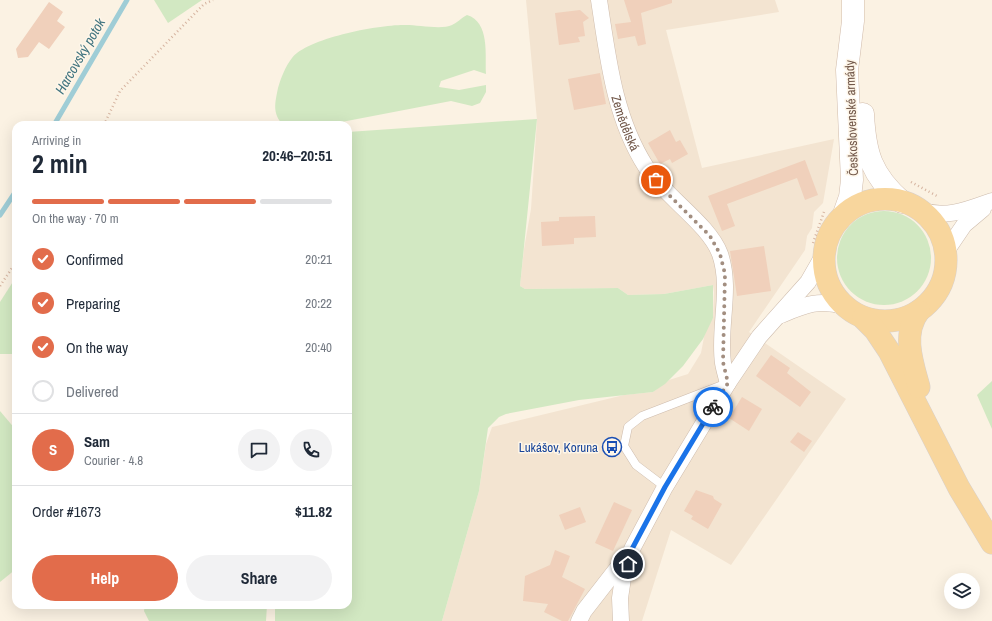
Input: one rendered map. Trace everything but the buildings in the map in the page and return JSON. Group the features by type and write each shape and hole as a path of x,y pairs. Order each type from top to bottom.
{"main road":[{"name":"Československé armády","path":"887,199 911,206 937,229 945,253 945,270 940,286 932,300 919,311 906,318 892,321 877,321 863,318 844,306 834,295 828,283 824,268 824,254 827,239 834,225 844,214 857,205 872,200 887,199"},
{"path":"919,311 913,320 911,329 911,359 932,432"},
{"path":"863,318 883,340 932,432 959,488 992,543"}],"street":[{"name":"Zemědělská","path":"599,0 613,89 627,132 646,168 666,192 710,236 720,254 725,274 723,362 728,383"},
{"name":"Československé armády","path":"853,11 860,68 865,143 868,157 881,182 911,206"},
{"name":"Československé armády","path":"844,214 850,197 852,180 847,70 853,11"},
{"path":"911,206 930,214 952,214 992,202"},
{"path":"945,253 964,225 992,202"},
{"name":"Československé armády","path":"621,621 620,598 623,578 632,549 665,487 728,383 759,337 808,282 824,254"},
{"name":"Československé armády","path":"776,317 809,303 824,302 844,306"},
{"path":"579,621 584,611 632,549"}],"lane":[{"path":"665,487 636,465 624,446 628,427 642,416 728,383"}],"path":[{"path":"106,121 120,91 204,4 213,0"},
{"path":"0,286 12,268"}],"shaded area":[{"path":"526,0 775,0 779,12 666,30 702,168 834,139 823,203 814,212 812,228 807,236 805,250 749,332 846,399 731,565 671,530 642,621 442,621 479,491 486,444 492,427 624,395 653,392 669,380 688,374 701,353 705,332 713,318 713,285 664,294 628,295 618,288 525,289 520,286 524,249 531,209 537,120"}],"green space":[{"path":"154,0 202,0 168,23"},
{"path":"467,15 480,24 485,40 486,74 474,70 441,81 439,87 459,90 486,85 486,92 480,103 472,106 451,101 347,121 280,121 277,116 275,108 276,98 282,76 287,65 300,51 313,44 345,34 380,27 411,25 442,27 454,24"},
{"path":"537,119 520,286 525,289 618,288 628,295 664,294 713,285 713,318 703,339 683,366 665,384 653,392 579,400 506,414 499,417 488,428 479,491 442,621 275,621 275,609 352,609 352,132"},
{"path":"884,211 902,214 917,225 928,240 931,258 928,276 917,291 902,302 884,305 866,302 851,291 840,276 837,258 840,240 851,225 866,214"},
{"path":"12,283 12,354 0,354 0,302"},
{"path":"992,381 992,429 977,395"},
{"path":"0,411 12,425 12,572 0,582"},
{"path":"144,609 267,609 266,621 149,621"}],"waterway":[{"name":"Harcovský potok","path":"56,121 127,0"},
{"name":"Harcovský potok","path":"0,215 12,197"}],"way so far":[{"path":"656,180 710,236 720,254 725,274 723,362 728,383 713,407"}],"place":[{"name":"Lukášov, Koruna","path":"612,447"}],"route":[{"path":"628,564 632,549 654,511 665,487 713,407"}]}
